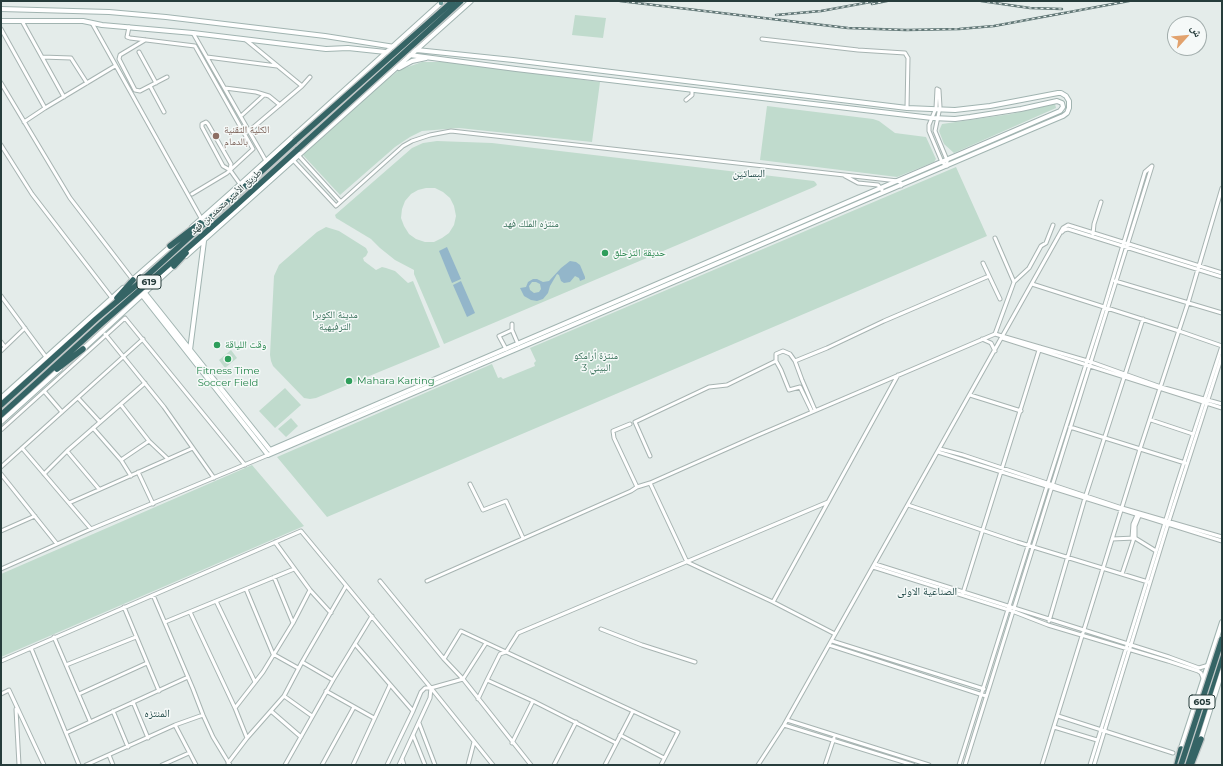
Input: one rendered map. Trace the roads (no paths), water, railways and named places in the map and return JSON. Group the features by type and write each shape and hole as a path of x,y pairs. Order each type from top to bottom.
{"highway":[{"path":"443,1 444,9"},
{"name":"طريق الأمير محمد بن فهد","path":"1,405 453,1"},
{"name":"طريق الأمير محمد بن فهد","path":"1,415 101,324 231,210 461,1"},
{"path":"170,246 238,193"},
{"path":"174,266 231,210"},
{"path":"96,319 133,280"},
{"path":"30,390 83,349"},
{"path":"1,401 47,364"},
{"name":"605","path":"1181,765 1222,638"},
{"name":"605","path":"1187,765 1222,655"},
{"path":"1192,765 1201,740"},
{"path":"1176,765 1181,749"}],"street":[{"path":"1,398 443,1"},
{"path":"1,430 44,392 143,294 294,161 471,1"},
{"path":"1,9 109,12 152,16 326,36 392,47 521,61 907,108 955,110 990,106 1058,93 1064,94 1069,101 1068,110 1063,116 901,186 848,205"},
{"path":"1,21 83,21 326,49 348,48 411,54 692,90 932,118 970,117 1021,109 1058,101 1063,105 1063,108 1060,111 898,181 848,205 456,373 352,420 270,450 268,455"},
{"path":"22,21 64,97"},
{"path":"92,23 200,218"},
{"path":"128,27 127,37 194,46 253,149 230,170 192,194"},
{"path":"1,29 45,108"},
{"path":"193,33 266,161"},
{"path":"245,39 302,86"},
{"path":"762,39 858,50 903,53 908,58 907,108"},
{"path":"145,40 120,55 119,59 135,90 140,91 167,77"},
{"path":"427,40 426,47 431,51"},
{"path":"140,52 156,83"},
{"path":"42,57 71,58 87,82"},
{"path":"207,57 279,66"},
{"path":"390,74 412,61 432,57"},
{"path":"24,122 115,66"},
{"path":"250,132 310,78"},
{"path":"1,82 70,198 133,280"},
{"path":"150,86 164,112"},
{"path":"225,88 264,94 280,105"},
{"path":"947,166 942,162 929,132 932,118 938,110 937,89 939,90 938,110 935,131 947,160 947,166"},
{"path":"686,100 692,95 692,90"},
{"path":"1058,93 1058,101"},
{"path":"241,116 264,94"},
{"path":"1060,111 1063,116"},
{"path":"230,170 231,164 208,124 206,122 202,124 202,127 223,166 230,170 240,184"},
{"path":"294,161 336,206 403,146 412,141 430,135 451,131 898,181 901,183 901,186"},
{"path":"1,145 32,194 112,298"},
{"path":"299,156 340,201"},
{"path":"959,765 1052,485 1088,364 1152,166 1145,172 1112,280 1106,308"},
{"path":"844,175 858,183 878,185 883,192 886,192"},
{"path":"1042,765 1140,449 1151,420 1160,387 1188,303 1222,188"},
{"path":"1093,235 1094,224 1101,202"},
{"path":"1135,204 1140,205"},
{"path":"995,334 1014,282 1029,268 1041,246 1046,243 1053,225"},
{"path":"758,765 787,720 832,641 1065,226 1068,225 1093,235 1222,273"},
{"path":"1127,232 1131,233"},
{"path":"995,238 1014,282"},
{"path":"204,241 189,352 270,450"},
{"path":"983,263 1000,299"},
{"path":"1198,267 1222,277"},
{"path":"796,361 989,276"},
{"path":"1112,280 1222,313"},
{"path":"1032,284 1222,346 1103,731 1094,765"},
{"path":"143,294 268,455"},
{"path":"1,296 46,357"},
{"path":"1,422 83,349 125,318 246,464"},
{"path":"1048,625 1085,497 1105,437 1123,375 1143,319"},
{"path":"512,324 512,330 518,344"},
{"path":"1,351 25,328"},
{"path":"506,349 499,336 512,330"},
{"path":"104,333 164,407 214,478"},
{"path":"427,581 637,487 650,483 995,334 1039,351 1123,375"},
{"path":"1003,337 1040,347 1160,387 1206,401 1222,404"},
{"path":"1,466 124,358 143,339"},
{"path":"982,339 991,343 995,350"},
{"path":"1,342 5,347"},
{"path":"498,355 506,349 518,344 524,344"},
{"path":"963,594 1040,347"},
{"path":"783,351 790,354 796,361 814,411 800,387 789,390 776,361 776,354 783,351"},
{"path":"1186,463 1193,434 1222,356"},
{"path":"650,456 635,422 709,388 727,385 776,361"},
{"path":"964,765 988,690 1028,545 1066,425 1088,364"},
{"path":"773,602 898,375"},
{"path":"44,474 67,451 145,383"},
{"path":"44,392 62,412"},
{"path":"1,569 91,529 268,455 350,415 408,394"},
{"path":"970,395 1021,411"},
{"path":"78,398 100,422"},
{"path":"1206,401 1222,408"},
{"path":"120,404 149,441 168,459"},
{"path":"350,415 352,420"},
{"path":"1151,420 1193,434"},
{"path":"630,424 613,431 614,438 637,487"},
{"path":"1066,425 1186,463"},
{"path":"93,428 120,460 131,476"},
{"path":"120,460 149,441"},
{"path":"22,448 91,529"},
{"path":"69,503 193,448"},
{"path":"939,450 963,455 1002,470 1167,523"},
{"path":"67,451 100,489"},
{"path":"138,472 152,504"},
{"path":"1,474 57,544"},
{"path":"650,483 687,562 773,602 835,634"},
{"path":"470,484 483,510 506,501 523,538"},
{"path":"478,699 500,654 506,652 518,634 828,502"},
{"path":"908,505 1028,545 1149,582"},
{"path":"1122,509 1138,515 1222,538"},
{"path":"1122,574 1134,538 1133,524 1138,515"},
{"path":"2,530 35,516"},
{"path":"1149,582 1156,551 1167,523"},
{"path":"1,660 301,530 432,688 493,765"},
{"path":"1205,534 1222,541"},
{"path":"1112,539 1134,538 1156,551"},
{"path":"274,542 310,590 331,613"},
{"path":"874,566 1010,609 1049,619 1109,638 1129,647 1198,671 1201,673 1203,679"},
{"path":"164,622 294,569"},
{"path":"274,577 293,622"},
{"path":"380,581 444,659 463,679 531,765"},
{"path":"153,595 203,715 213,737 229,764 247,738 284,696 298,668 346,586"},
{"path":"246,589 273,654 298,668"},
{"path":"235,708 273,654 293,622 310,590"},
{"path":"216,601 254,682"},
{"path":"124,607 159,691"},
{"path":"1010,609 1048,625 1169,657 1199,668 1209,664"},
{"path":"190,612 235,708 247,738"},
{"path":"284,765 372,616"},
{"path":"1181,749 1222,622"},
{"path":"1222,628 1220,640 1222,646"},
{"path":"601,629 642,645 694,662"},
{"path":"444,659 461,631 678,732 661,765"},
{"path":"54,637 90,722"},
{"path":"66,665 136,637"},
{"path":"1108,642 1109,638"},
{"path":"832,641 988,690"},
{"path":"387,765 413,711 420,692 425,688 432,688 463,679 486,643"},
{"path":"355,644 413,711"},
{"path":"829,645 986,696"},
{"path":"31,648 79,765"},
{"path":"856,654 858,649"},
{"path":"1168,661 1169,657"},
{"path":"302,662 333,680"},
{"path":"78,694 147,663"},
{"path":"913,673 914,667"},
{"path":"1201,740 1222,672"},
{"path":"66,732 188,677"},
{"path":"487,680 533,701 616,743"},
{"path":"353,765 390,685"},
{"path":"399,765 430,698 432,688"},
{"path":"1,694 9,690 44,765"},
{"path":"326,692 374,718"},
{"path":"284,696 312,716"},
{"path":"512,742 533,701"},
{"path":"133,702 148,738"},
{"path":"16,706 19,765"},
{"path":"322,765 354,707"},
{"path":"113,711 128,746"},
{"path":"270,711 301,737"},
{"path":"607,764 633,711"},
{"path":"86,765 175,725 203,715"},
{"path":"1058,716 1173,753"},
{"path":"787,720 929,765"},
{"path":"554,765 576,722"},
{"path":"419,723 435,765"},
{"path":"784,724 911,765 912,760"},
{"path":"175,725 196,765"},
{"path":"1054,727 1097,740"},
{"path":"1090,765 1097,740 1103,731"},
{"path":"413,735 425,765"},
{"path":"620,735 664,758"},
{"path":"825,765 835,735"},
{"path":"468,765 474,742"},
{"path":"869,751 871,746"},
{"path":"162,765 189,753"},
{"path":"109,755 113,765"},
{"path":"402,759 404,765"}],"water":[{"path":"447,247 461,279 452,283 439,251"},
{"path":"570,261 576,262 580,265 585,279 580,281 579,278 575,276 570,282 564,283 557,274 548,293 543,299 537,301 531,300 524,296 520,288 526,287 528,282 533,279 543,282 549,281","holes":["532,282 540,284 541,289 539,292 534,293 530,290 529,286"]},
{"path":"461,281 475,313 467,317 453,285"}],"railway":[{"path":"620,1 848,28 906,30 959,29 994,26 1129,1"},
{"path":"776,15 821,11 876,1"},
{"path":"872,4 887,1"},
{"path":"981,1 1030,8 1062,9"}],"place":[{"name":"الكلية التقنية بالدمام","path":"216,136"},
{"name":"حديقة التزحلق","path":"605,253"},
{"name":"وقت اللياقة","path":"217,345"},
{"name":"Fitness Time Soccer Field","path":"228,359"},
{"name":"Mahara Karting","path":"349,381"}],"district":[{"name":"البساتين","path":"749,174"},
{"name":"الصناعية الاولى","path":"927,592"},
{"name":"المنتزه","path":"157,714"}],"park label":[{"name":"منتزه الملك فهد","path":"531,224"},
{"name":"مدينة الكوبرا الترفيهية","path":"335,320"},
{"name":"منتزة أرامكو البيئي 3","path":"596,362"}]}
